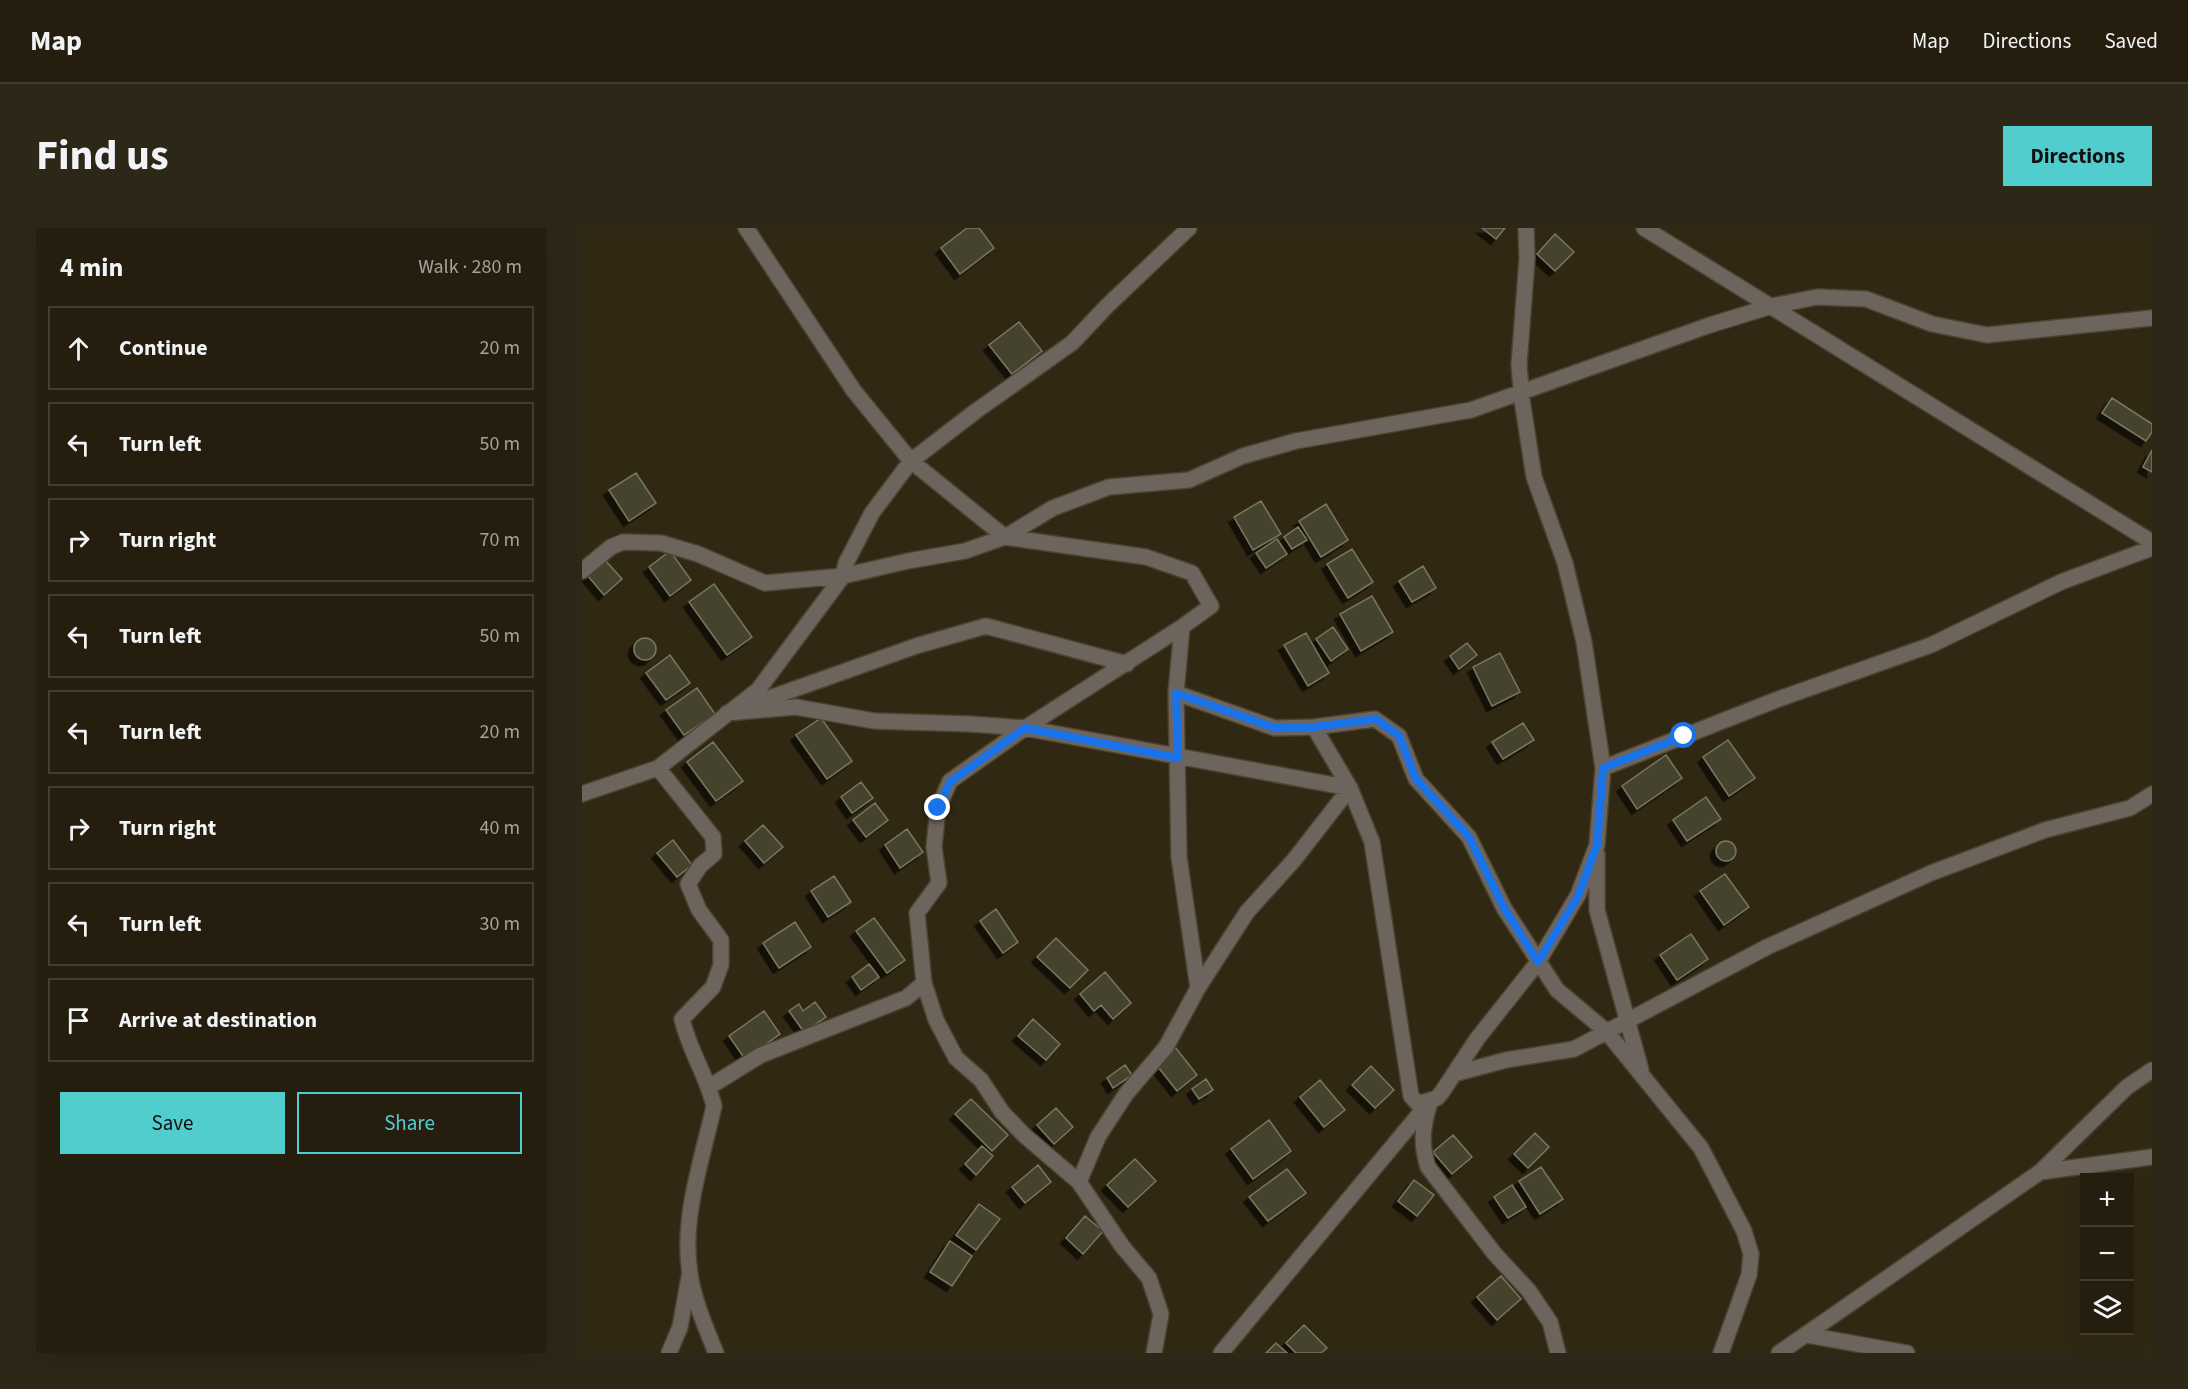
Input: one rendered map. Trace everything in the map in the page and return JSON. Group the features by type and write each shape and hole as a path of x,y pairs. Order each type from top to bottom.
{"street":[{"path":"746,228 854,391 911,461 1005,537 1146,557 1192,573 1211,606 1127,664 1025,728 950,782 938,808 934,847 939,883 917,914 924,983 936,1020 956,1058 981,1080 1002,1112 1024,1135 1079,1182 1122,1246 1149,1278 1161,1314 1154,1353"},
{"path":"582,794 658,768 758,690 843,576 846,563 872,513 911,461 976,411 1072,343 1107,306 1189,228"},
{"path":"1526,228 1527,259 1519,365 1521,391 1534,477 1564,563 1584,642 1603,768 1597,845 1597,910 1642,1075"},
{"path":"1644,228 2152,542"},
{"path":"582,571 611,547 623,542 661,543 698,554 765,583 843,576 965,551 1005,537 1053,508 1108,487 1189,480 1243,456 1296,441 1471,410 1772,306 1817,297 1866,299 1932,324 1987,335 2152,318"},
{"path":"1603,768 1776,700 1931,645 2061,582 2152,548"},
{"path":"727,713 916,646 986,626 1127,664"},
{"path":"1182,627 1176,693 1179,857 1198,988"},
{"path":"1176,693 1275,728 1314,727 1376,719 1399,736 1416,779 1469,837 1504,908 1557,990 1606,1031 1701,1148 1744,1231 1751,1254 1749,1275 1721,1353"},
{"path":"727,713 796,707 874,721 1025,728 1350,788"},
{"path":"1314,727 1350,788 1372,842 1411,1096 1418,1104 1437,1098 1477,1039 1538,962 1578,896 1597,845"},
{"path":"658,768 713,837 714,854 700,866 688,884 695,904 721,940 721,965 713,987 682,1019 690,1046 709,1087 714,1106 688,1232 690,1274 700,1313 716,1353"},
{"path":"1079,1182 1098,1137 1126,1094 1166,1047 1198,988 1247,912 1294,860 1350,788"},
{"path":"1454,1074 1506,1060 1574,1049 1606,1031 1629,1022 1767,947 1931,873 2045,830 2130,808 2152,794"},
{"path":"709,1087 761,1056 906,998 924,983"},
{"path":"1779,1353 2040,1172 2127,1087 2152,1070"},
{"path":"1221,1353 1431,1100"},
{"path":"1431,1100 1422,1130 1422,1150 1428,1167 1494,1253 1530,1291 1550,1322 1558,1353"},
{"path":"2040,1172 2152,1157"},
{"path":"669,1353 680,1327 690,1274"},
{"path":"1808,1335 1907,1353"}],"building":[{"path":"967,228 979,228 994,248 960,274 941,248"},
{"path":"1482,228 1505,228 1496,239"},
{"path":"1555,234 1574,252 1555,271 1537,254"},
{"path":"1019,322 1042,351 1012,374 989,345"},
{"path":"2112,398 2152,424 2152,432 2146,441 2102,413"},
{"path":"2152,450 2152,472 2143,467"},
{"path":"636,473 656,503 629,521 609,490"},
{"path":"1261,501 1281,534 1253,550 1234,517"},
{"path":"1326,504 1348,540 1321,557 1299,521"},
{"path":"1298,527 1307,540 1292,549 1284,537"},
{"path":"1277,539 1287,554 1266,568 1256,553"},
{"path":"1352,549 1373,582 1348,598 1327,564"},
{"path":"670,551 691,580 670,596 649,567"},
{"path":"605,560 622,579 604,595 588,576"},
{"path":"1423,566 1436,588 1412,602 1399,581"},
{"path":"714,584 752,637 727,655 689,602"},
{"path":"1372,596 1393,632 1361,651 1340,614"},
{"path":"1333,627 1348,649 1331,661 1316,639"},
{"path":"1306,633 1329,673 1308,686 1284,645"},
{"path":"645,638 653,641 656,649 653,657 645,660 637,657 634,649 637,641"},
{"path":"1467,643 1477,655 1459,669 1450,656"},
{"path":"1500,653 1520,692 1492,706 1473,667"},
{"path":"670,655 690,683 666,700 646,673"},
{"path":"697,688 715,714 684,735 666,710"},
{"path":"821,718 852,761 827,779 796,735"},
{"path":"1523,723 1534,740 1503,759 1492,742"},
{"path":"1728,740 1755,778 1729,796 1703,757"},
{"path":"713,742 743,781 716,801 687,762"},
{"path":"1666,755 1682,778 1637,809 1622,786"},
{"path":"861,782 873,798 852,813 841,797"},
{"path":"1706,797 1721,819 1687,841 1673,820"},
{"path":"875,803 888,820 866,837 853,820"},
{"path":"763,825 783,847 764,863 745,841"},
{"path":"907,829 923,852 900,868 885,845"},
{"path":"673,840 692,865 677,877 657,853"},
{"path":"1726,841 1733,844 1736,851 1733,858 1726,861 1719,858 1716,851 1719,844"},
{"path":"1725,874 1749,907 1724,925 1700,891"},
{"path":"834,876 851,902 828,917 811,891"},
{"path":"996,909 1018,942 1003,953 980,921"},
{"path":"874,918 905,960 887,973 856,931"},
{"path":"795,922 811,947 779,968 763,943"},
{"path":"1691,934 1708,959 1677,980 1660,955"},
{"path":"1056,938 1088,970 1070,988 1037,957"},
{"path":"869,964 879,977 861,990 852,977"},
{"path":"1105,972 1131,1003 1113,1019 1101,1005 1094,1011 1080,994"},
{"path":"815,1002 826,1017 804,1032 789,1011 799,1004 803,1011"},
{"path":"764,1011 780,1034 745,1059 729,1036"},
{"path":"1033,1019 1060,1044 1046,1060 1018,1036"},
{"path":"1175,1047 1197,1075 1177,1091 1155,1063"},
{"path":"1125,1065 1132,1075 1113,1088 1107,1078"},
{"path":"1371,1066 1394,1090 1375,1108 1352,1085"},
{"path":"1206,1079 1213,1090 1199,1099 1192,1089"},
{"path":"1320,1080 1345,1110 1324,1127 1300,1097"},
{"path":"971,1099 1008,1135 992,1151 955,1114"},
{"path":"1056,1108 1073,1127 1054,1144 1037,1125"},
{"path":"1269,1120 1291,1151 1253,1179 1231,1149"},
{"path":"1535,1133 1549,1147 1528,1168 1514,1154"},
{"path":"1453,1135 1472,1157 1452,1174 1433,1152"},
{"path":"982,1146 993,1156 976,1175 965,1164"},
{"path":"1135,1159 1156,1181 1128,1207 1107,1185"},
{"path":"1038,1165 1051,1182 1025,1203 1012,1187"},
{"path":"1541,1167 1563,1199 1540,1214 1519,1181"},
{"path":"1287,1169 1306,1193 1268,1221 1249,1197"},
{"path":"1414,1180 1434,1195 1417,1216 1398,1201"},
{"path":"1512,1185 1526,1207 1508,1218 1494,1197"},
{"path":"979,1204 1000,1219 976,1250 956,1235"},
{"path":"1085,1216 1103,1231 1083,1254 1066,1238"},
{"path":"950,1241 972,1256 952,1286 930,1272"},
{"path":"1501,1276 1521,1299 1497,1320 1477,1297"},
{"path":"1304,1325 1327,1348 1321,1353 1296,1353 1286,1343"},
{"path":"1276,1343 1287,1353 1266,1353"}],"route":[{"path":"938,808 950,782 1025,728 1178,758 1176,693 1275,728 1314,727 1376,719 1399,736 1416,779 1469,837 1504,908 1538,962 1578,896 1597,845 1603,768 1684,736"}]}
